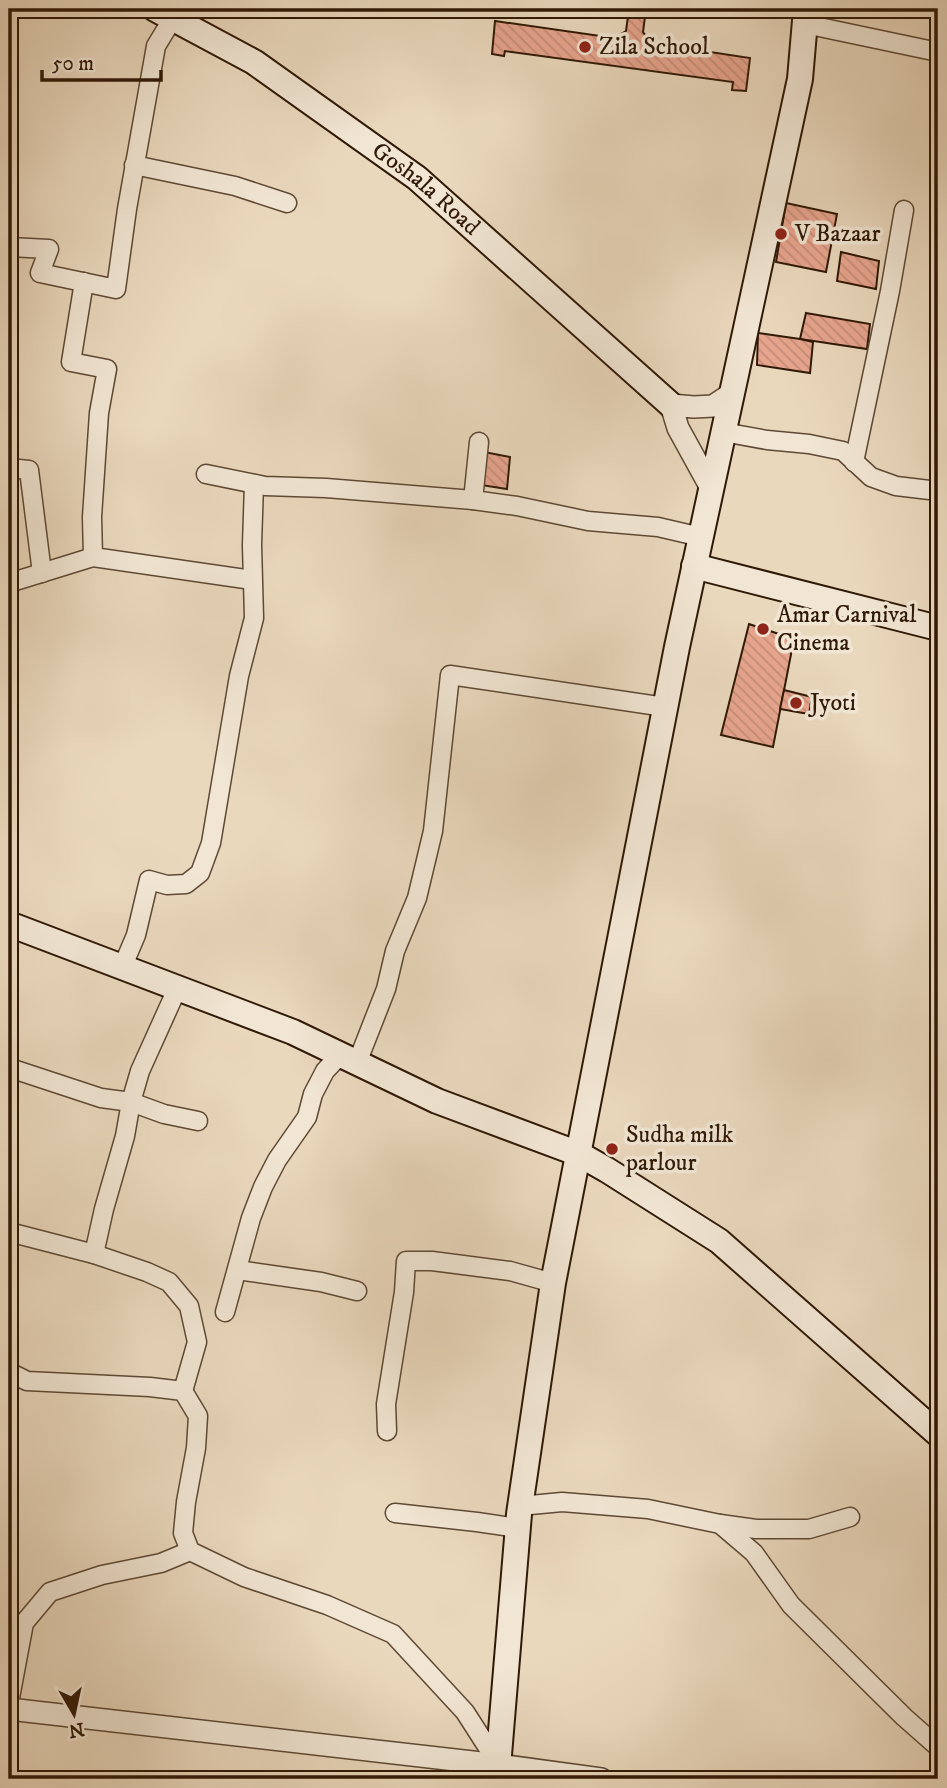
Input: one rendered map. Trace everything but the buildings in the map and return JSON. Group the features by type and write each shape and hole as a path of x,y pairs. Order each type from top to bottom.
{"main road":[{"name":"Goshala Road","path":"164,14 254,62 417,178 671,405"},
{"path":"498,1772 519,1517 553,1283 665,707 800,79 806,16"},
{"path":"694,566 938,628"},
{"path":"9,924 293,1032 437,1101 579,1154 719,1241 938,1434"}],"street":[{"path":"9,247 49,249 40,273 117,289 134,165 164,14"},
{"path":"806,16 938,52"},
{"path":"134,165 235,186 287,203"},
{"path":"854,462 904,210"},
{"path":"83,282 71,362 107,369 99,413 92,517 93,557"},
{"path":"711,488 678,428 671,405 712,406 732,394"},
{"path":"723,432 843,451 871,477 896,486 938,491"},
{"path":"473,500 479,442"},
{"path":"9,468 29,470 42,573"},
{"path":"206,474 265,486 473,500 588,521 657,527 701,537"},
{"path":"122,968 136,934 149,880 167,885 186,884 200,873 211,843 239,676 254,618 254,484"},
{"path":"9,583 93,557 252,580"},
{"path":"225,1312 251,1219 263,1187 277,1160 307,1117 313,1094 325,1071 348,1059 386,989 396,951 417,898 433,831 450,675 665,707"},
{"path":"94,1254 140,1071 177,989"},
{"path":"16,1070 101,1098 131,1102 164,1114 198,1121"},
{"path":"9,1232 94,1254 169,1282 189,1306 197,1342 183,1391 198,1416 183,1533 190,1551 244,1577 327,1605 393,1634 465,1712 498,1772"},
{"path":"387,1431 386,1404 404,1292 406,1261 432,1261 510,1271 553,1283"},
{"path":"237,1270 321,1282 357,1291"},
{"path":"9,1372 27,1381 183,1391"},
{"path":"395,1513 477,1521 519,1517 562,1502 648,1509 756,1529 809,1529 849,1517"},
{"path":"720,1524 754,1553 791,1605 938,1747"},
{"path":"9,1703 24,1623 50,1592 102,1575 161,1563 190,1551"},
{"path":"9,1709 498,1772 601,1779"}],"place":[{"name":"Zila School","path":"585,47"},
{"name":"V Bazaar","path":"781,234"},
{"name":"Amar Carnival Cinema","path":"763,629"},
{"name":"Jyoti","path":"796,703"},
{"name":"Sudha milk parlour","path":"612,1149"}]}
